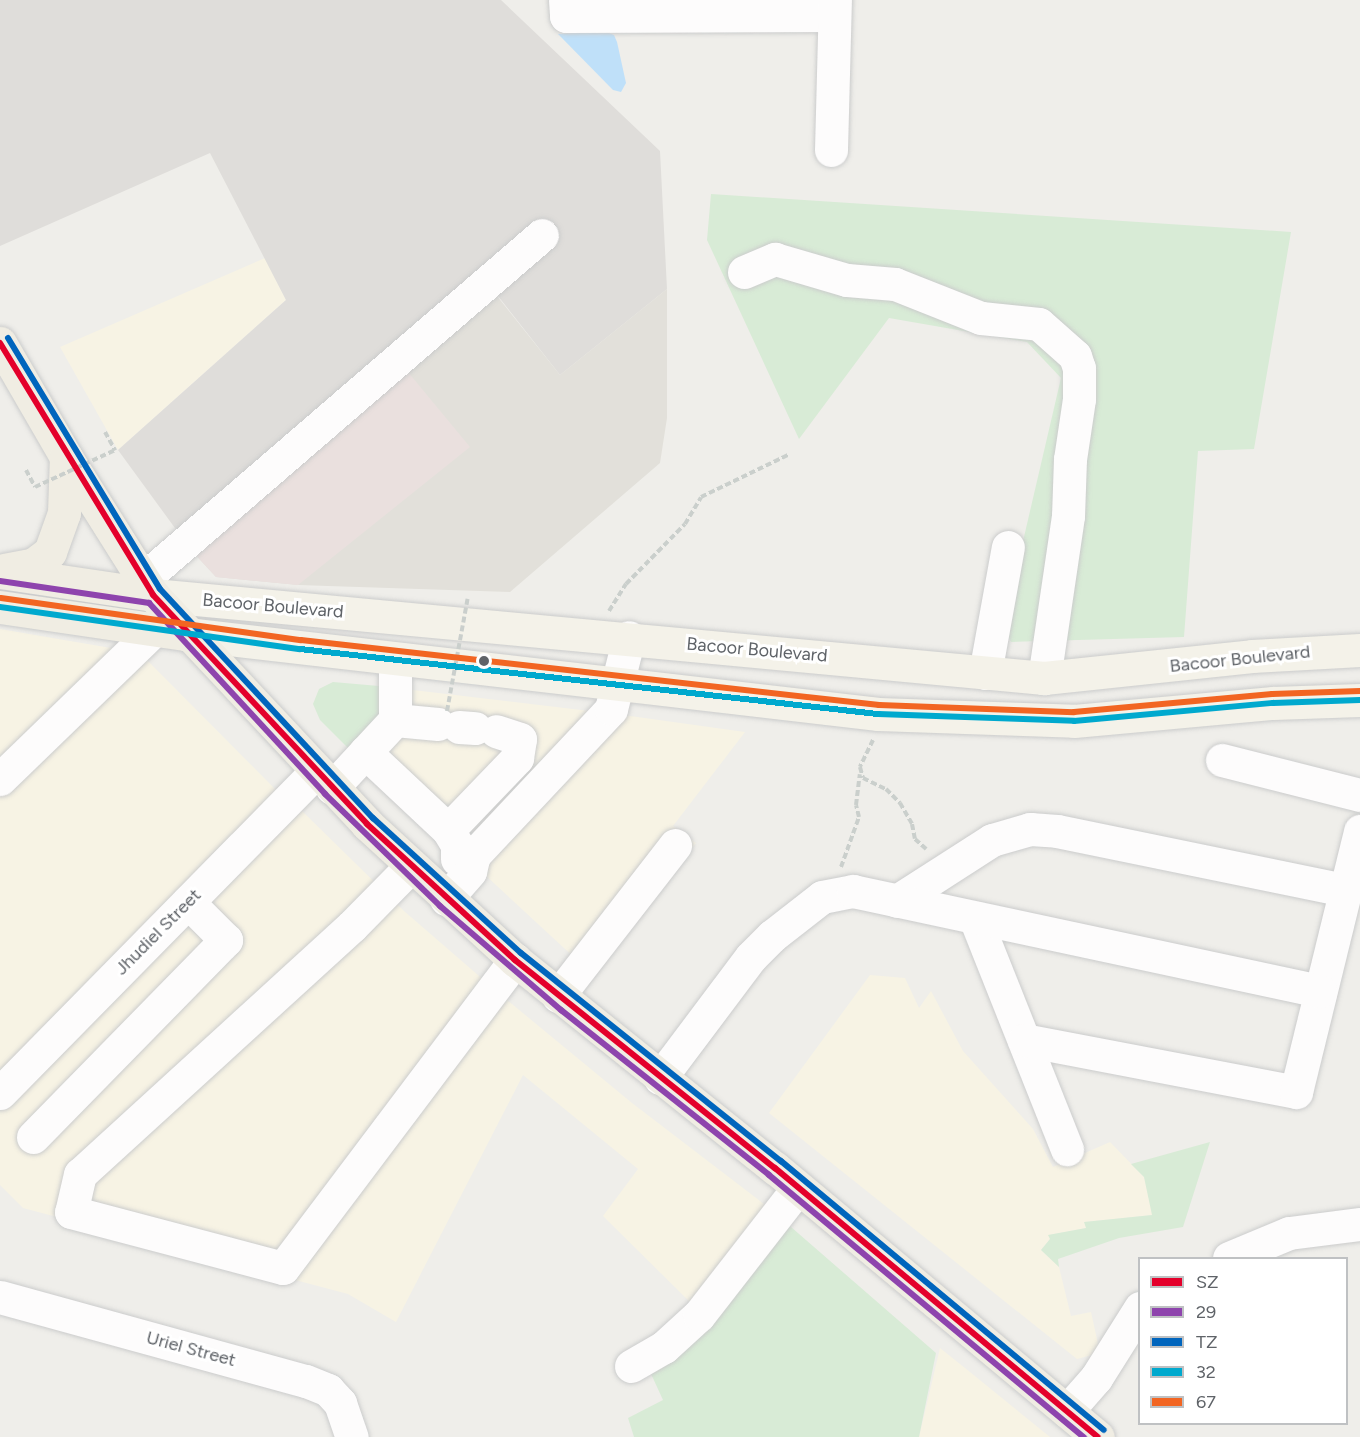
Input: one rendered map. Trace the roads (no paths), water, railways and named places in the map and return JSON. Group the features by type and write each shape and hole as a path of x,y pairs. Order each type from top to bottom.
{"highway":[{"path":"0,343 66,458 147,587 186,634 324,780 429,884 515,960 798,1188 1098,1437"},
{"path":"0,572 34,564 50,552 64,513 66,458"},
{"path":"0,572 147,587"},
{"path":"0,607 186,634"}],"main road":[{"name":"Bacoor Boulevard","path":"147,587 1044,678 1252,656 1360,650"},
{"name":"Bacoor Boulevard","path":"186,634 617,686 878,714 1074,722 1273,703 1360,699"},
{"path":"834,709 838,657"}],"street":[{"path":"565,0 566,16 835,8 831,150"},
{"path":"147,587 542,236"},
{"path":"744,272 775,260 847,280 895,284 981,318 1039,324 1075,356 1079,368 1078,399 1070,459 1068,516 1044,678"},
{"path":"985,673 1008,547"},
{"path":"0,779 154,630"},
{"path":"459,848 611,710 617,686 617,636"},
{"path":"395,659 395,720 463,724 520,740 517,758 459,848"},
{"name":"Jhudiel Street","path":"0,1093 188,902 324,780 364,752 395,720"},
{"path":"364,752 459,848 470,871 429,884 358,921 80,1174 70,1212 283,1268 515,960"},
{"path":"1222,760 1360,795"},
{"path":"897,901 1004,834 1044,829 1345,890"},
{"path":"1024,1040 1296,1092 1360,831"},
{"path":"558,996 675,845"},
{"path":"660,1078 751,957 796,914 822,897 853,891 1320,991"},
{"path":"33,1137 226,940 188,902"},
{"path":"975,918 1068,1149"},
{"path":"631,1366 664,1347 699,1315 798,1188"},
{"path":"1231,1257 1289,1233 1360,1224"},
{"name":"Uriel Street","path":"0,1297 306,1381 328,1390 340,1403 352,1437"},
{"path":"1066,1411 1095,1378 1138,1311"}],"water":[{"path":"604,31 614,35 617,42 626,83 621,92 613,90 558,34"}]}
